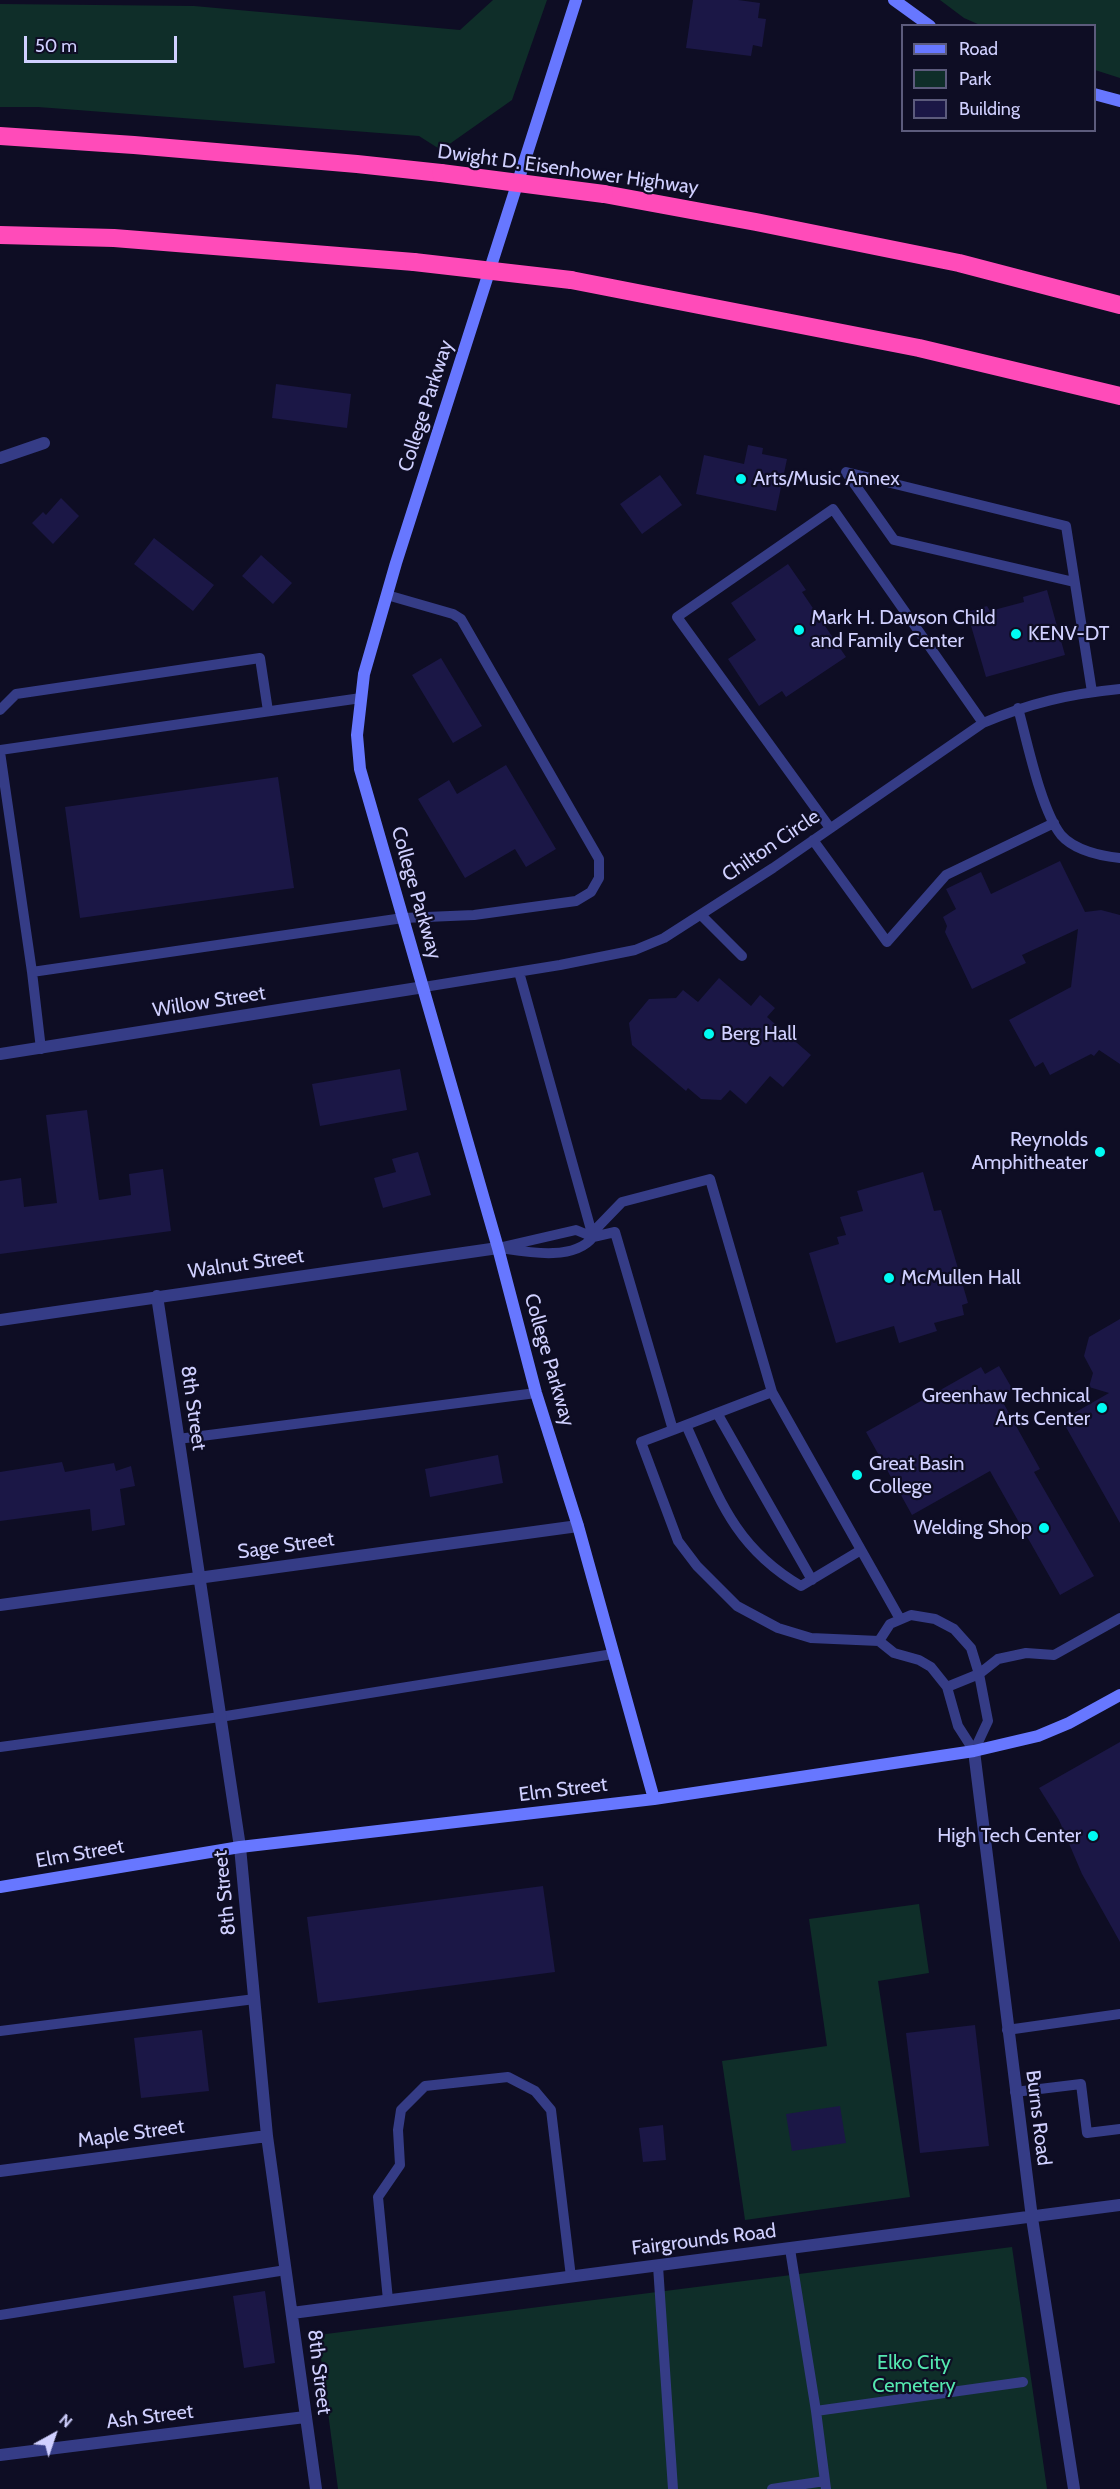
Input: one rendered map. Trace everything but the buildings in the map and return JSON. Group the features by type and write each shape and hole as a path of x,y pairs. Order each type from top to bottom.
{"highway":[{"name":"Dwight D. Eisenhower Highway","path":"0,136 134,144 441,173 604,194 959,263 1120,305"},
{"path":"0,235 137,240 414,262 571,280 919,348 1120,396"}],"street":[{"name":"College Parkway","path":"576,0 387,595 364,674 357,735 360,769 498,1248 536,1393 578,1526 654,1799"},
{"path":"894,0 927,24"},
{"path":"1096,94 1120,101"},
{"path":"0,458 44,443"},
{"name":"Willow Street","path":"0,1054 424,987"},
{"name":"Walnut Street","path":"0,1320 498,1248"},
{"name":"8th Street","path":"157,1296 240,1847 267,2136 316,2489"},
{"name":"Sage Street","path":"0,1605 578,1526"},
{"name":"Elm Street","path":"0,1887 240,1847 654,1799 974,1751 1038,1737 1120,1695"},
{"name":"Burns Road","path":"974,1751 1032,2218 1074,2489"},
{"name":"Maple Street","path":"0,2171 267,2136"},
{"name":"Fairgrounds Road","path":"292,2313 1120,2205"},
{"name":"Ash Street","path":"0,2455 305,2417"}],"lane":[{"path":"1074,582 894,540 846,472 1066,526 1092,692"},
{"path":"830,828 677,617 833,509 983,723"},
{"path":"32,972 403,918 474,915 576,901 591,892 599,878 599,859 461,619 453,614 387,595"},
{"path":"0,710 16,694 260,658 268,711"},
{"name":"Chilton Circle","path":"424,987 635,950 664,938 813,840 983,723 1047,699 1120,689"},
{"path":"41,1049 0,751 361,698"},
{"path":"1018,708 1049,815 1062,836 1082,849 1120,858"},
{"path":"813,840 887,942 946,875 1054,823"},
{"path":"701,915 742,956"},
{"path":"519,972 592,1235"},
{"path":"498,1248 545,1255 586,1246 592,1235 622,1203 710,1179 772,1392 900,1619"},
{"path":"498,1248 576,1230 592,1235 615,1232 673,1430"},
{"path":"772,1392 641,1442 678,1541 697,1566 737,1606 778,1628 811,1638 879,1641 894,1653 919,1660 931,1667 947,1687 958,1726 974,1751"},
{"path":"178,1439 536,1393"},
{"path":"717,1413 812,1580"},
{"path":"686,1425 728,1518 751,1548 786,1577 801,1586 861,1550"},
{"path":"879,1641 890,1624 911,1615 935,1619 954,1629 971,1648 979,1674 988,1721 974,1751"},
{"path":"947,1687 979,1674 998,1659 1026,1653 1054,1655 1120,1618"},
{"path":"0,1747 220,1717 613,1654"},
{"path":"0,2031 255,1999"},
{"path":"1007,2030 1120,2014"},
{"path":"388,2300 378,2197 400,2165 398,2130 401,2110 425,2086 508,2077 535,2091 551,2110 571,2277"},
{"path":"1015,2092 1081,2084 1087,2133 1120,2129"},
{"path":"772,2489 826,2485 790,2249"},
{"path":"658,2266 673,2489"},
{"path":"0,2315 286,2270"},
{"path":"816,2411 1023,2382"}],"green space":[{"path":"493,0 547,0 512,100 441,150 419,136 38,107 0,107 0,4 194,6 460,30"},
{"path":"940,0 1120,0 1120,78 1096,70 1096,24 978,24 964,18"},
{"path":"919,1904 929,1973 878,1981 910,2197 745,2220 722,2061 827,2046 809,1919"},
{"name":"Elko City Cemetery","path":"1012,2247 1047,2489 338,2489 318,2335"}],"place":[{"name":"Arts/Music Annex","path":"741,479"},
{"name":"Mark H. Dawson Child and Family Center","path":"799,630"},
{"name":"KENV-DT","path":"1016,634"},
{"name":"Berg Hall","path":"709,1034"},
{"name":"Reynolds Amphitheater","path":"1100,1152"},
{"name":"McMullen Hall","path":"889,1278"},
{"name":"Greenhaw Technical Arts Center","path":"1102,1408"},
{"name":"Great Basin College","path":"857,1475"},
{"name":"Welding Shop","path":"1044,1528"},
{"name":"High Tech Center","path":"1093,1836"}]}
